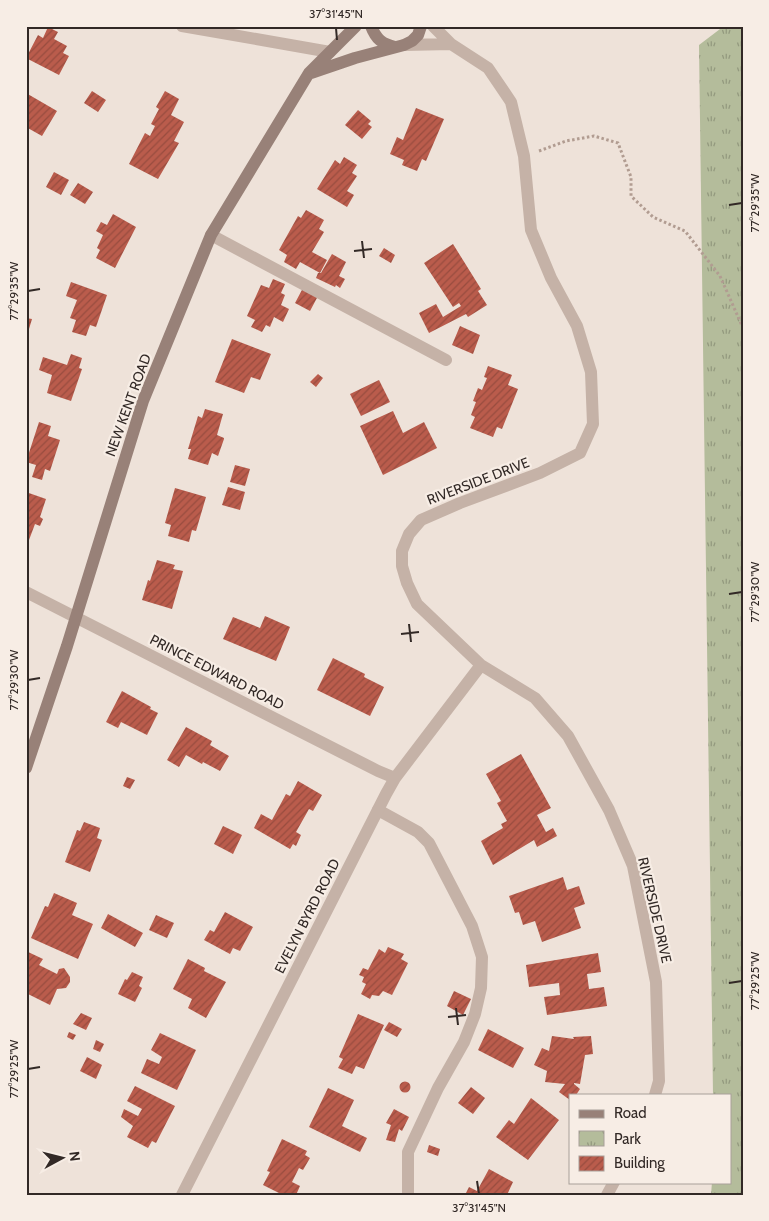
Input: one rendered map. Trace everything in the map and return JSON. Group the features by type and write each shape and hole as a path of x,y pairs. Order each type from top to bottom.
{"street":[{"path":"182,26 330,52"},
{"name":"NEW KENT ROAD","path":"26,768 76,618 143,401 211,235 309,73 356,26"},
{"path":"371,26 379,41 387,45 451,44"},
{"path":"309,73 412,41 418,35 421,26"},
{"name":"RIVERSIDE DRIVE","path":"433,26 451,44 488,68 511,102 524,156 531,230 550,278 577,326 591,372 593,424 580,453 540,473 421,520 409,534 402,551 402,566 407,583 417,604 481,665 535,698 568,736 609,810 632,866 656,982 659,1081 655,1094"},
{"path":"211,235 446,360"},
{"name":"PRINCE EDWARD ROAD","path":"26,592 395,778"},
{"name":"EVELYN BYRD ROAD","path":"182,1195 395,778 481,665"},
{"path":"378,810 418,832 429,843 472,926 482,957 481,988 475,1014 464,1042 438,1088 408,1152 408,1195"}],"path":[{"path":"524,156 566,142 594,136 618,144 631,177 632,196 653,217 685,231 720,276 743,328"}],"green space":[{"path":"724,26 743,26 743,1195 711,1195 712,1184 732,1184 732,1094 713,1094 699,45"}],"building":[{"path":"48,27 58,32 54,39 67,46 63,53 69,56 59,75 26,58 38,35 43,38"},
{"path":"92,91 106,100 98,112 84,103"},
{"path":"165,91 179,99 171,115 184,122 174,141 179,143 158,179 129,164 145,133 150,136 155,126 151,124 159,109 156,107"},
{"path":"26,93 57,111 42,136 26,127"},
{"path":"416,108 444,119 426,161 422,159 417,171 402,165 404,160 390,154 397,137 403,140"},
{"path":"358,110 371,121 368,124 372,127 362,139 345,125"},
{"path":"344,157 357,165 352,173 357,176 347,191 354,195 347,207 317,189 335,160 340,164"},
{"path":"54,172 69,180 61,195 46,187"},
{"path":"78,183 93,192 85,204 70,195"},
{"path":"306,210 324,220 319,229 324,232 312,252 327,260 320,273 300,262 296,269 284,262 287,255 279,250 298,216 301,218"},
{"path":"113,214 136,227 115,268 96,258 100,250 97,248 103,235 96,231 101,222 107,225"},
{"path":"453,244 481,289 478,291 487,305 468,317 466,314 429,333 419,313 436,304 443,317 461,306 459,303 453,307 424,263"},
{"path":"384,248 395,255 391,263 379,256"},
{"path":"332,254 346,262 339,276 345,279 340,288 316,278"},
{"path":"273,279 285,284 281,293 285,295 281,305 289,309 283,322 274,317 270,327 266,325 262,332 251,327 255,320 247,316 261,285 269,288"},
{"path":"71,282 107,295 96,327 90,325 86,336 72,332 76,320 70,318 77,300 66,296"},
{"path":"303,288 318,296 310,311 295,303"},
{"path":"26,318 32,319 29,329 26,329"},
{"path":"460,326 480,335 473,354 452,345"},
{"path":"232,339 271,354 260,380 251,377 244,393 215,382"},
{"path":"71,354 82,358 79,368 82,369 71,401 47,393 52,375 39,370 43,357 67,365"},
{"path":"488,366 512,375 508,385 518,389 502,429 497,427 493,437 470,428 475,417 471,415 476,402 473,401 478,388 482,390 487,378 484,377"},
{"path":"318,374 323,378 316,387 310,382"},
{"path":"379,380 390,402 361,416 350,394"},
{"path":"205,409 223,414 217,435 224,439 218,456 212,453 208,465 188,459 191,449 188,449 198,416 202,418"},
{"path":"393,411 403,433 424,422 437,448 383,475 360,426"},
{"path":"39,422 51,426 48,436 60,440 50,471 45,469 42,480 32,477 36,465 26,462"},
{"path":"235,465 250,469 245,486 230,482"},
{"path":"228,487 245,492 240,510 222,505"},
{"path":"175,488 206,497 196,531 192,530 189,542 168,536 171,525 165,523"},
{"path":"26,492 46,499 40,517 43,519 40,526 35,524 29,540 26,539"},
{"path":"157,560 175,565 173,569 183,571 172,609 142,600"},
{"path":"265,616 290,627 276,661 223,639 233,617 260,628"},
{"path":"333,658 365,674 364,677 384,687 370,716 317,690"},
{"path":"122,691 158,713 147,735 121,722 118,728 106,722"},
{"path":"186,727 212,741 210,745 229,756 220,771 186,755 179,767 167,760"},
{"path":"521,754 551,808 537,815 546,832 553,828 557,836 537,847 534,840 493,865 481,841 503,828 501,824 507,821 497,803 501,801 486,774"},
{"path":"127,777 135,780 130,789 123,786"},
{"path":"298,781 322,795 313,811 309,809 296,832 301,835 296,846 293,844 290,849 254,828 261,814 272,820 286,794 290,796"},
{"path":"84,822 100,828 97,838 102,840 90,872 65,862 77,830 80,831"},
{"path":"223,826 242,835 233,854 214,844"},
{"path":"563,877 567,890 579,886 585,904 574,908 581,928 542,942 535,921 523,925 519,912 515,913 509,896"},
{"path":"54,893 77,903 72,915 93,924 78,959 31,938 45,906 48,907"},
{"path":"225,912 253,927 240,951 233,948 230,954 204,940 210,930 214,932"},
{"path":"108,914 143,933 135,947 101,928"},
{"path":"156,915 174,923 167,938 149,930"},
{"path":"388,947 404,954 401,959 408,963 392,995 383,991 379,996 372,995 370,999 361,994 366,984 362,982 364,977 359,975 363,968 368,970 379,949 385,953"},
{"path":"26,951 43,959 39,965 57,974 59,969 64,968 70,977 70,982 66,988 57,989 50,1005 26,993"},
{"path":"598,953 601,972 587,974 589,989 604,987 607,1006 547,1015 544,997 560,995 559,983 529,987 526,965"},
{"path":"188,959 205,968 204,971 226,982 206,1018 188,1008 192,999 173,989"},
{"path":"132,972 143,977 139,986 142,988 135,1002 118,994 125,979 127,980"},
{"path":"454,991 471,999 463,1015 447,1006"},
{"path":"81,1013 92,1018 86,1030 73,1024"},
{"path":"358,1014 384,1025 364,1069 356,1066 352,1074 338,1068 343,1059 339,1057"},
{"path":"389,1022 402,1029 397,1037 384,1030"},
{"path":"488,1029 524,1048 513,1068 478,1050"},
{"path":"69,1032 76,1035 73,1040 67,1037"},
{"path":"160,1033 196,1050 177,1090 141,1073 147,1059 159,1064 162,1057 151,1050"},
{"path":"552,1036 574,1039 573,1037 591,1036 593,1054 585,1055 580,1084 574,1083 580,1089 577,1094 569,1094 569,1099 559,1092 565,1084 545,1082 547,1071 534,1065 542,1048 549,1051"},
{"path":"96,1040 104,1044 100,1052 93,1049"},
{"path":"87,1057 102,1065 96,1079 80,1071"},
{"path":"405,1081 411,1087 405,1093 399,1087"},
{"path":"135,1086 175,1106 156,1143 152,1141 148,1148 127,1137 133,1126 121,1117 124,1109 138,1116 142,1109 127,1101"},
{"path":"471,1087 485,1098 473,1114 458,1103"},
{"path":"328,1088 354,1100 342,1126 367,1138 360,1152 309,1127"},
{"path":"531,1098 559,1120 528,1160 496,1137 509,1120 514,1124"},
{"path":"394,1109 409,1117 402,1131 399,1129 395,1142 386,1140 391,1125 386,1123"},
{"path":"282,1139 307,1151 305,1155 310,1158 303,1170 299,1168 292,1182 300,1186 296,1195 283,1195 263,1185 270,1172 267,1171"},
{"path":"429,1145 440,1149 438,1156 427,1152"},
{"path":"489,1169 513,1182 507,1195 465,1195 469,1187 477,1191"}]}
